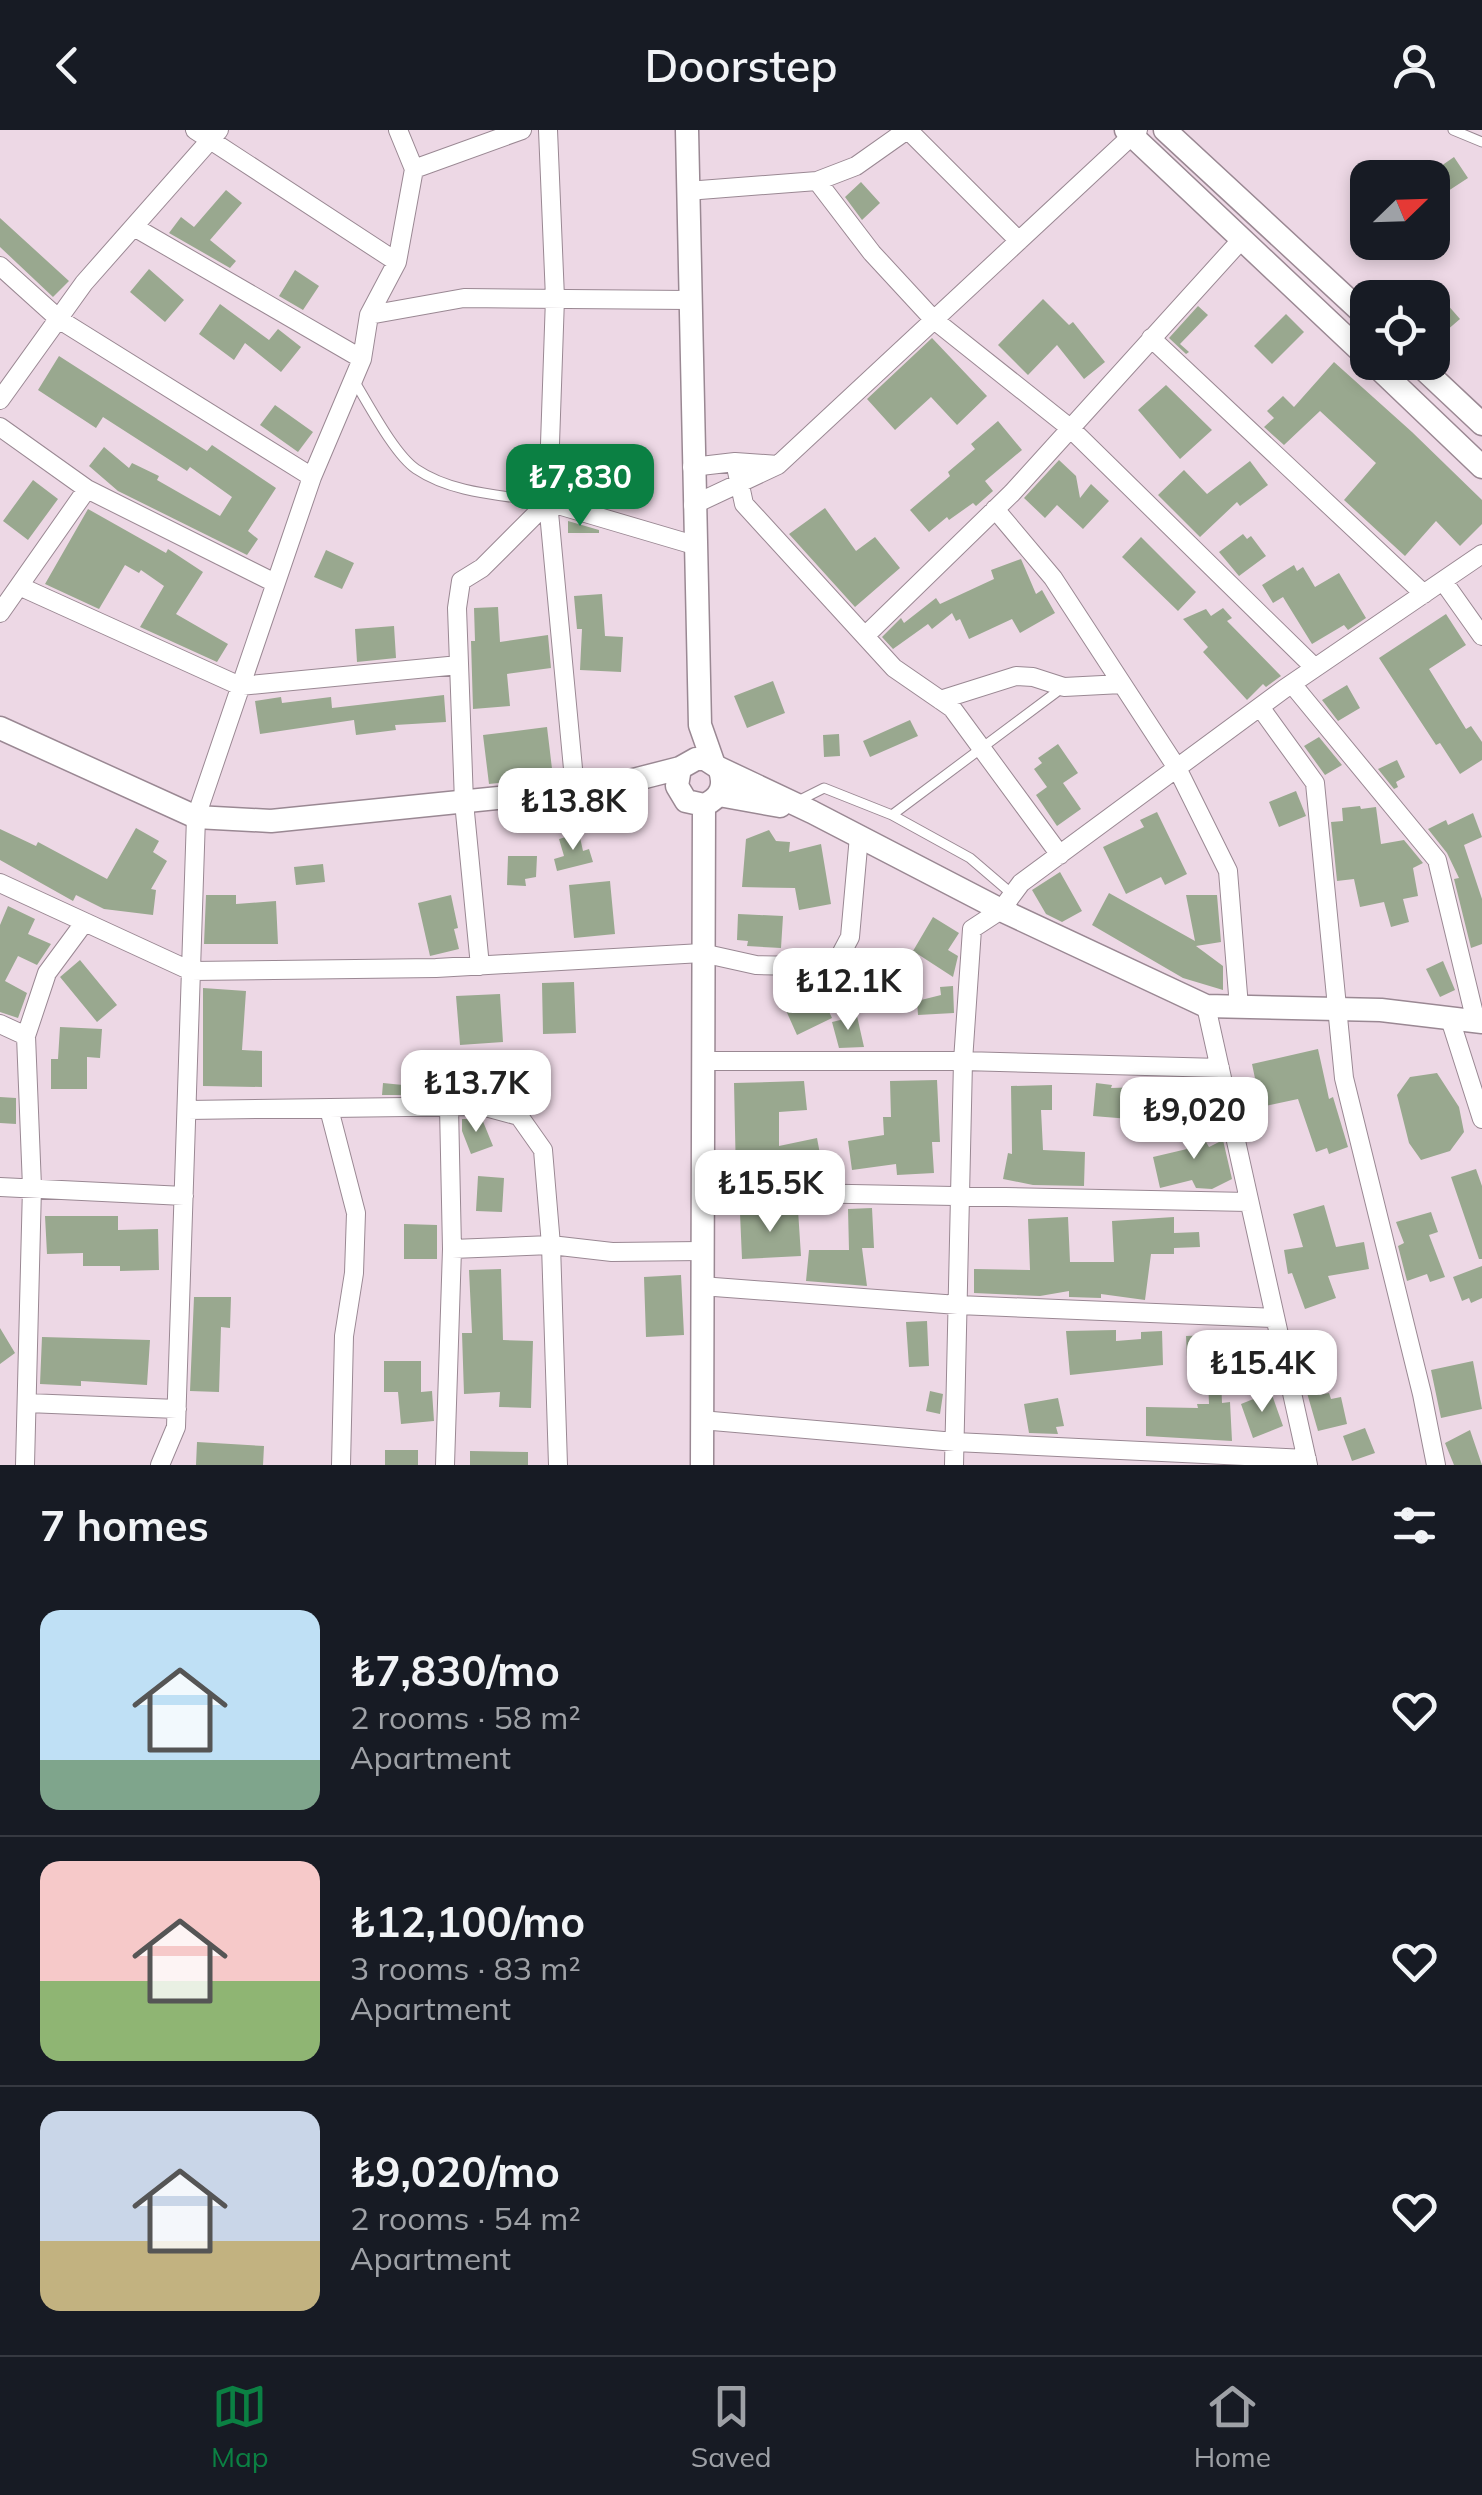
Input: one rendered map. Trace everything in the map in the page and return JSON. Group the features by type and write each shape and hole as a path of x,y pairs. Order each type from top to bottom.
{"street":[{"path":"160,1465 176,1427 196,818 312,478 362,359 370,315 397,262 414,169 398,130"},
{"path":"414,169 522,130"},
{"path":"548,130 555,298 548,502 576,790"},
{"path":"686,130 700,725 723,786 697,799"},
{"path":"687,190 818,181 856,166 908,130 1019,240"},
{"path":"1165,130 1350,301"},
{"path":"693,506 778,465 1132,132 1350,341"},
{"path":"0,400 84,283 207,134 397,262"},
{"path":"818,181 872,253 933,319 1070,428 1315,668"},
{"path":"134,226 362,359"},
{"path":"865,636 995,510 1242,239"},
{"path":"0,266 60,320 312,478"},
{"path":"370,315 464,298 689,300"},
{"path":"1151,338 1424,594"},
{"path":"1391,380 1482,467"},
{"path":"1437,380 1480,418"},
{"path":"0,427 87,489 275,583"},
{"path":"692,467 734,462 778,465"},
{"path":"734,462 744,504 894,668 952,708 1060,854"},
{"path":"0,613 87,489"},
{"path":"548,502 694,545"},
{"path":"480,966 464,802 457,608 461,581 482,568 548,502"},
{"path":"995,510 1053,578 1178,768 1228,871 1238,1007"},
{"path":"954,1465 963,1060 972,929 1006,902 1021,883 1060,854 1292,684 1482,554"},
{"path":"1444,581 1482,636"},
{"path":"19,586 240,686 459,665"},
{"path":"940,700 1016,676 1033,676 1064,687 1122,684"},
{"path":"0,728 196,818 271,822 606,787 696,758 1006,902 1206,1006 1382,1010 1479,1022 1436,860 1292,684"},
{"path":"1260,707 1314,784 1344,1078 1436,1465"},
{"path":"700,725 676,777 697,799 702,847 702,1465"},
{"path":"606,787 803,808"},
{"path":"0,882 191,971 480,966 702,953 756,965 787,966 828,962 840,956 850,937 859,836"},
{"path":"25,1465 32,1187 26,1036 47,973 84,923"},
{"path":"701,1420 1091,1457 1308,1462 1206,1006"},
{"path":"1450,1019 1482,1119"},
{"path":"0,1024 26,1036"},
{"path":"702,1062 963,1060 1220,1068"},
{"path":"187,1110 482,1106 519,1116 543,1150 551,1244 558,1465"},
{"path":"445,1465 452,1249 449,1107"},
{"path":"329,1110 356,1213 354,1273 344,1336 341,1465"},
{"path":"0,1186 184,1196"},
{"path":"701,1191 1250,1202"},
{"path":"452,1249 551,1244 612,1252 701,1251"},
{"path":"701,1286 958,1304 1275,1318"},
{"path":"27,1403 177,1409"}],"lane":[{"path":"1453,130 1482,142"},
{"path":"353,379 414,468 458,488 548,502"},
{"path":"892,815 1064,687"},
{"path":"803,808 824,788 892,815 970,858 1006,902"}],"building":[{"path":"1454,157 1468,178 1450,190 1450,160"},
{"path":"861,182 880,203 862,220 845,197"},
{"path":"226,190 242,203 210,240 236,261 230,268 169,233 181,217 194,227"},
{"path":"0,218 69,281 53,297 0,247"},
{"path":"149,269 184,300 165,322 130,292"},
{"path":"295,270 319,286 303,310 279,296"},
{"path":"1043,299 1069,325 1073,322 1105,362 1084,379 1057,345 1028,375 998,345"},
{"path":"220,304 269,340 278,329 301,347 281,372 245,343 234,360 199,334"},
{"path":"1198,306 1208,315 1180,344 1189,352 1186,354 1169,338"},
{"path":"1450,308 1460,319 1450,328"},
{"path":"1286,314 1304,332 1272,364 1254,346"},
{"path":"932,338 987,396 957,425 931,397 895,430 867,399"},
{"path":"59,356 207,451 212,445 276,488 248,531 258,539 247,555 118,491 89,466 104,447 129,468 132,463 159,476 157,480 220,516 232,497 190,467 187,471 103,417 96,428 38,390"},
{"path":"1334,362 1482,500 1482,524 1460,546 1436,521 1405,556 1344,500 1376,463 1320,411 1284,445 1264,427 1274,418 1267,411 1283,396 1294,407"},
{"path":"1166,385 1212,430 1180,459 1138,410"},
{"path":"275,405 313,432 298,452 260,425"},
{"path":"998,421 1022,450 985,481 993,491 976,506 973,503 949,520 947,517 929,532 910,510 950,476 948,472 975,449 971,444"},
{"path":"1059,460 1076,476 1080,498 1091,484 1109,501 1083,529 1057,505 1045,518 1024,498"},
{"path":"1250,461 1268,485 1240,506 1237,502 1200,537 1158,495 1184,470 1207,494"},
{"path":"33,480 58,499 28,540 3,521"},
{"path":"825,508 856,551 875,537 900,568 855,607 789,534"},
{"path":"88,509 166,553 168,549 203,572 176,614 228,644 217,662 140,627 164,586 141,570 139,573 125,565 99,609 45,584"},
{"path":"568,521 599,530 599,533 568,533"},
{"path":"1243,534 1247,539 1251,536 1266,556 1239,576 1219,552"},
{"path":"1141,537 1196,592 1178,611 1122,557"},
{"path":"326,550 354,563 342,589 314,577"},
{"path":"1021,559 1036,594 1042,590 1055,613 1020,633 1012,619 969,639 960,619 956,621 952,613 932,629 928,624 893,649 882,637 901,618 904,623 936,598 940,604 994,579 991,570"},
{"path":"1294,565 1297,571 1303,567 1315,587 1339,573 1366,618 1348,630 1344,625 1312,644 1283,597 1273,603 1262,585"},
{"path":"602,594 605,636 623,637 621,672 580,670 582,629 577,629 574,596"},
{"path":"498,607 500,642 548,635 551,668 507,674 510,706 473,709 474,608"},
{"path":"1223,608 1232,618 1227,621 1281,676 1266,687 1263,684 1247,700 1203,652 1208,647 1183,619 1206,609 1211,616"},
{"path":"1446,614 1466,645 1429,669 1466,729 1471,726 1482,742 1482,760 1460,774 1440,743 1436,745 1379,658"},
{"path":"394,626 396,658 357,662 355,629"},
{"path":"773,681 785,713 747,728 734,696"},
{"path":"1347,685 1360,708 1338,721 1322,700"},
{"path":"444,695 446,722 395,725 396,730 356,735 354,720 260,734 255,701 281,697 282,703 331,697 332,708"},
{"path":"910,720 918,736 870,757 863,741"},
{"path":"547,727 553,777 489,784 483,735"},
{"path":"839,734 840,756 824,757 823,735"},
{"path":"1319,737 1342,765 1325,775 1304,746"},
{"path":"1058,744 1078,773 1063,783 1081,809 1057,826 1036,795 1047,787 1034,769 1042,763 1038,758"},
{"path":"1397,760 1405,777 1396,782 1398,787 1394,789 1378,769"},
{"path":"1296,791 1306,816 1279,827 1269,802"},
{"path":"1376,807 1381,844 1404,840 1423,863 1413,868 1418,896 1403,899 1409,922 1391,927 1384,902 1360,907 1354,879 1337,881 1331,822 1343,821 1342,808"},
{"path":"1157,812 1187,874 1165,885 1161,877 1126,894 1103,847 1144,827 1140,820"},
{"path":"1473,813 1482,837 1464,845 1482,899 1482,944 1471,948 1454,879 1459,878 1447,853 1428,829"},
{"path":"136,828 159,841 153,852 167,861 151,889 156,890 153,915 104,909 76,895 73,901 0,860 0,829 36,846 38,842 107,879"},
{"path":"769,830 776,841 790,842 789,852 821,844 831,904 799,910 795,888 742,887 746,839"},
{"path":"579,833 583,851 589,849 593,862 557,871 554,859 564,856 559,839"},
{"path":"508,856 537,856 536,877 525,879 526,886 507,885"},
{"path":"323,864 325,882 296,885 294,867"},
{"path":"1060,872 1082,911 1062,922 1046,914 1032,890"},
{"path":"610,881 615,934 574,938 569,885"},
{"path":"1109,893 1195,941 1186,895 1217,895 1221,942 1196,946 1223,966 1223,990 1183,978 1092,925"},
{"path":"206,895 236,895 236,904 276,901 278,944 204,944"},
{"path":"451,895 459,949 430,956 418,903"},
{"path":"8,906 35,919 28,934 51,944 37,965 18,956 5,981 27,993 18,1018 0,1012 0,925"},
{"path":"738,914 783,916 781,948 747,946 748,941 737,940"},
{"path":"933,917 959,933 948,950 958,956 953,977 913,951"},
{"path":"80,960 117,1005 97,1022 60,977"},
{"path":"1443,961 1455,990 1440,997 1426,969"},
{"path":"857,963 900,965 899,994 855,991"},
{"path":"574,982 576,1033 543,1034 542,983"},
{"path":"953,986 954,1013 918,1015 917,1001 941,995 940,987"},
{"path":"203,988 246,991 242,1050 262,1051 262,1087 203,1086"},
{"path":"819,990 832,1018 797,1035 784,1006"},
{"path":"500,994 503,1042 460,1045 456,996"},
{"path":"857,1016 864,1047 839,1048 832,1022"},
{"path":"60,1027 102,1029 100,1058 87,1057 87,1089 51,1089 51,1059 58,1059"},
{"path":"1318,1049 1329,1099 1333,1097 1348,1147 1329,1154 1327,1148 1316,1152 1298,1099 1261,1107 1252,1064"},
{"path":"438,1063 464,1063 464,1072 496,1075 494,1096 473,1094 473,1089 438,1089"},
{"path":"1437,1073 1459,1107 1464,1132 1450,1151 1421,1160 1409,1143 1397,1095 1410,1077"},
{"path":"937,1080 940,1142 932,1142 934,1173 897,1175 896,1164 852,1170 848,1141 884,1135 883,1117 891,1117 890,1081"},
{"path":"804,1081 807,1110 779,1112 779,1146 817,1138 823,1170 789,1177 736,1177 734,1083"},
{"path":"383,1083 403,1085 402,1095 382,1095"},
{"path":"1096,1083 1112,1085 1111,1088 1174,1086 1177,1120 1131,1124 1130,1119 1093,1116"},
{"path":"1052,1085 1052,1110 1041,1110 1043,1150 1085,1152 1084,1186 1033,1185 1003,1179 1008,1153 1012,1154 1011,1086"},
{"path":"0,1097 16,1098 16,1124 0,1123"},
{"path":"462,1119 482,1119 493,1146 471,1154"},
{"path":"1193,1120 1209,1147 1223,1140 1232,1179 1212,1189 1196,1188 1192,1180 1160,1188 1153,1157 1187,1149 1177,1129"},
{"path":"1476,1169 1482,1186 1482,1259 1451,1177"},
{"path":"478,1176 504,1178 502,1212 476,1211"},
{"path":"1324,1205 1336,1247 1364,1242 1369,1269 1328,1276 1336,1298 1305,1309 1292,1273 1288,1274 1284,1250 1303,1247 1293,1214"},
{"path":"872,1208 874,1248 862,1248 867,1286 806,1281 809,1250 849,1250 848,1209"},
{"path":"798,1210 801,1256 742,1259 740,1213"},
{"path":"1431,1212 1438,1232 1429,1235 1445,1277 1430,1282 1427,1274 1407,1281 1398,1246 1404,1243 1396,1222"},
{"path":"45,1216 118,1216 118,1230 158,1229 159,1270 120,1271 120,1266 83,1266 83,1253 47,1254"},
{"path":"1068,1217 1070,1262 1114,1262 1112,1221 1174,1217 1174,1233 1199,1232 1200,1247 1174,1248 1174,1254 1151,1254 1145,1300 1101,1294 1101,1298 1069,1297 1069,1291 1040,1296 974,1293 974,1269 1030,1270 1028,1219"},
{"path":"404,1224 437,1225 437,1259 404,1259"},
{"path":"1482,1266 1482,1298 1471,1303 1469,1298 1462,1301 1453,1277"},
{"path":"501,1269 503,1340 533,1341 531,1408 499,1407 500,1392 464,1394 462,1333 472,1333 469,1270"},
{"path":"681,1275 684,1335 646,1337 644,1277"},
{"path":"194,1297 231,1297 230,1328 221,1327 219,1392 190,1391"},
{"path":"927,1321 929,1366 909,1367 906,1322"},
{"path":"0,1328 15,1353 0,1364"},
{"path":"1116,1330 1116,1341 1141,1339 1141,1332 1162,1331 1163,1365 1070,1375 1066,1331"},
{"path":"1211,1335 1212,1357 1220,1356 1222,1403 1230,1402 1232,1441 1146,1436 1146,1407 1198,1408 1197,1404 1209,1404 1208,1377 1188,1378 1186,1336"},
{"path":"42,1337 150,1340 147,1385 81,1381 81,1386 40,1384"},
{"path":"384,1361 421,1361 421,1392 432,1391 434,1421 401,1424 398,1392 384,1392"},
{"path":"1473,1361 1482,1409 1441,1418 1431,1370"},
{"path":"1317,1384 1319,1395 1341,1397 1347,1424 1318,1431 1305,1386"},
{"path":"930,1391 943,1394 940,1414 926,1411"},
{"path":"1271,1392 1283,1426 1253,1438 1241,1404"},
{"path":"1058,1398 1064,1426 1056,1427 1058,1434 1029,1433 1024,1404"},
{"path":"1365,1428 1375,1453 1352,1461 1343,1436"},
{"path":"1470,1430 1482,1465 1454,1465 1445,1443"},
{"path":"197,1442 264,1446 263,1465 196,1465"},
{"path":"385,1450 418,1450 418,1465 385,1465"},
{"path":"470,1451 528,1452 528,1465 470,1465"}]}
